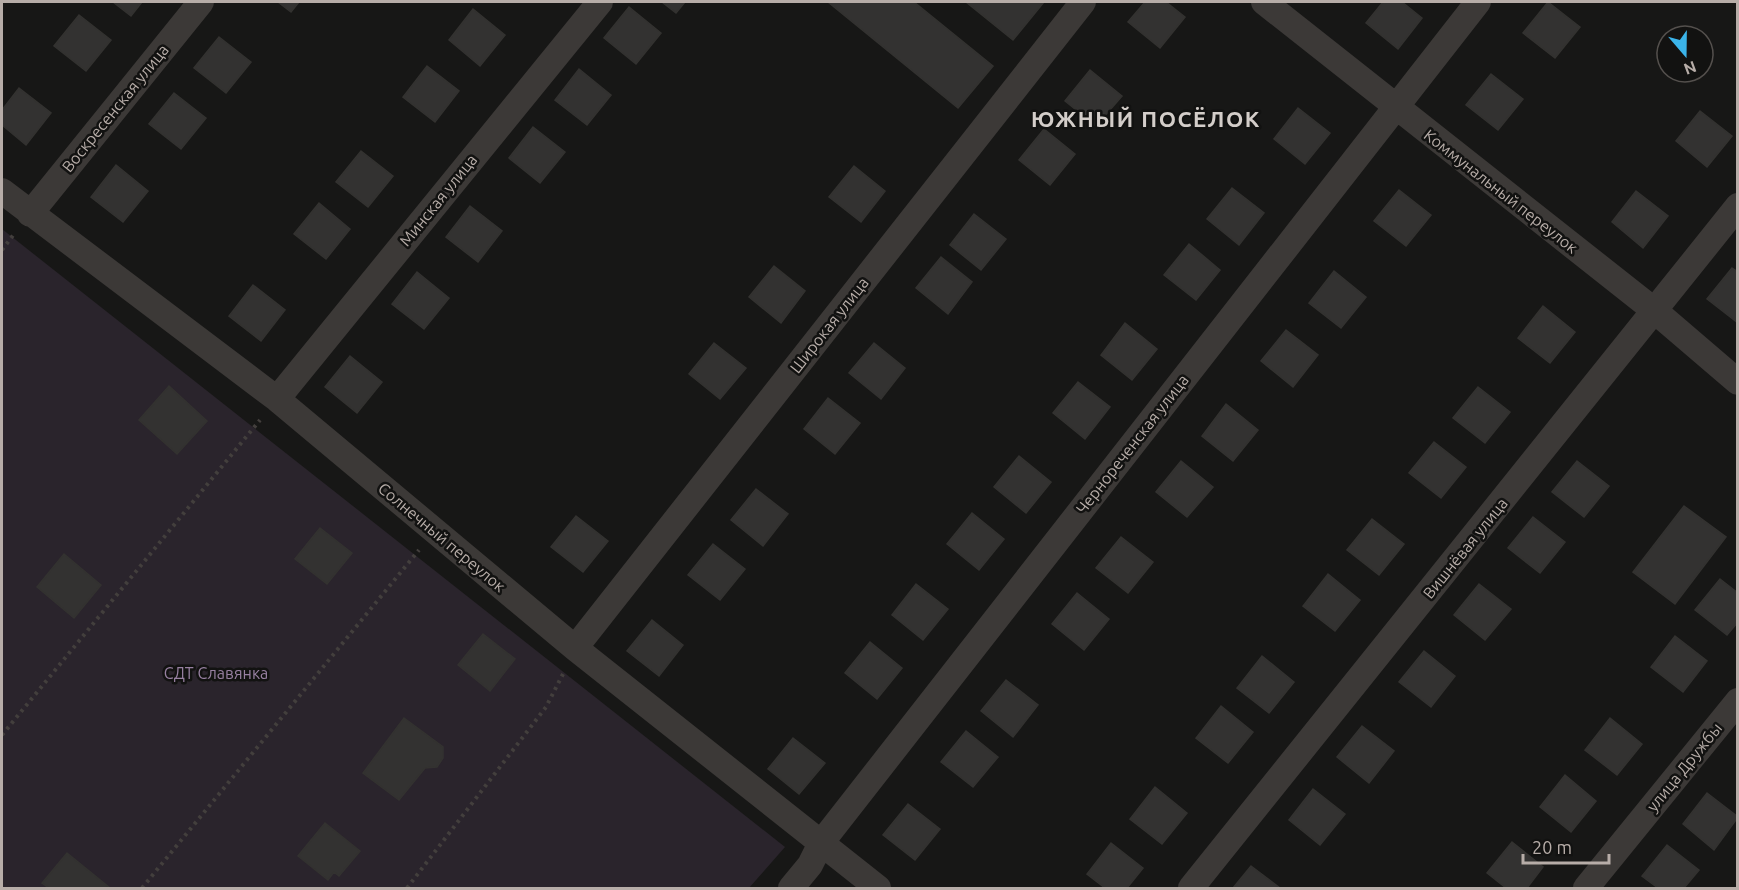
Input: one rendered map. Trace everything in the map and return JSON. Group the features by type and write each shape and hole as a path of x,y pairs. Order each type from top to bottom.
{"street":[{"name":"Воскресенская улица","path":"30,214 201,2"},
{"name":"Минская улица","path":"277,399 600,2"},
{"name":"Широкая улица","path":"575,648 1083,2"},
{"name":"Коммунальный переулок","path":"1264,2 1395,108 1655,311 1737,382"},
{"name":"Чернореченская улица","path":"791,888 810,865 821,843 1478,2"},
{"name":"Солнечный переулок","path":"2,191 277,399 575,648 878,888"},
{"name":"Вишнёвая улица","path":"1191,888 1737,206"},
{"name":"улица Дружбы","path":"1586,888 1737,701"}],"path":[{"path":"2,735 277,399"},
{"path":"142,888 434,531"},
{"path":"407,888 546,707 575,648"}],"green space":[{"name":"СДТ Славянка","path":"2,229 785,847 749,888 2,888"}],"building":[{"path":"113,2 142,2 131,16"},
{"path":"278,2 299,2 291,12"},
{"path":"662,2 685,2 676,13"},
{"path":"828,2 914,2 993,66 958,108"},
{"path":"966,2 1044,2 1013,40"},
{"path":"1145,2 1166,2 1185,17 1160,48 1128,22"},
{"path":"1383,2 1402,2 1422,18 1398,49 1366,23"},
{"path":"1548,2 1580,27 1555,58 1523,33"},
{"path":"629,7 661,33 636,64 604,38"},
{"path":"473,9 505,35 480,66 449,40"},
{"path":"79,15 111,40 86,71 54,46"},
{"path":"219,37 251,62 226,93 194,68"},
{"path":"427,66 459,91 435,122 403,97"},
{"path":"579,69 611,95 587,125 555,100"},
{"path":"1090,70 1122,96 1096,126 1065,101"},
{"path":"1491,74 1523,99 1498,130 1466,105"},
{"path":"19,88 51,113 26,145 2,125 2,110"},
{"path":"174,93 206,118 181,149 149,124"},
{"path":"1298,108 1330,133 1305,164 1274,139"},
{"path":"1700,111 1732,136 1707,167 1676,141"},
{"path":"533,127 565,152 540,183 509,158"},
{"path":"1044,129 1075,154 1050,185 1019,160"},
{"path":"361,151 393,176 368,207 336,182"},
{"path":"116,165 148,191 123,222 91,197"},
{"path":"854,166 885,191 861,222 829,197"},
{"path":"1232,188 1264,213 1239,245 1207,219"},
{"path":"1399,190 1431,215 1406,246 1374,221"},
{"path":"1636,191 1668,216 1643,248 1612,222"},
{"path":"319,203 350,229 326,259 294,234"},
{"path":"470,206 502,231 478,262 446,237"},
{"path":"974,214 1006,239 981,270 950,245"},
{"path":"1189,244 1220,270 1196,300 1164,275"},
{"path":"941,257 972,282 948,314 916,288"},
{"path":"774,266 805,291 781,323 749,297"},
{"path":"1732,268 1738,272 1738,323 1707,299"},
{"path":"1334,271 1366,297 1341,328 1309,303"},
{"path":"417,272 449,298 424,329 392,304"},
{"path":"253,285 285,310 261,341 229,316"},
{"path":"1543,306 1575,332 1550,363 1518,338"},
{"path":"1125,323 1157,349 1132,380 1101,355"},
{"path":"1286,330 1318,355 1293,387 1261,361"},
{"path":"714,343 746,368 720,399 689,374"},
{"path":"874,343 905,368 881,399 849,373"},
{"path":"350,356 382,382 357,413 325,387"},
{"path":"1078,382 1110,407 1085,439 1053,413"},
{"path":"169,386 207,421 177,454 139,420"},
{"path":"1478,387 1510,412 1485,443 1453,418"},
{"path":"828,398 860,423 835,454 804,429"},
{"path":"1226,404 1258,430 1233,461 1202,436"},
{"path":"1434,442 1466,467 1441,498 1409,473"},
{"path":"1019,456 1051,482 1026,513 994,487"},
{"path":"1181,461 1213,487 1187,517 1156,492"},
{"path":"1577,461 1609,486 1584,517 1552,492"},
{"path":"756,489 788,514 763,546 731,520"},
{"path":"1684,506 1726,537 1675,604 1633,572"},
{"path":"972,513 1004,539 979,570 947,544"},
{"path":"576,516 608,541 583,572 551,547"},
{"path":"1533,517 1565,542 1540,573 1508,548"},
{"path":"1372,519 1404,544 1379,575 1347,550"},
{"path":"320,528 352,553 327,584 295,559"},
{"path":"1121,537 1153,562 1128,593 1096,568"},
{"path":"713,544 745,569 720,600 688,575"},
{"path":"64,554 101,585 74,618 37,587"},
{"path":"1328,574 1360,600 1335,631 1303,606"},
{"path":"1720,579 1738,593 1738,622 1727,635 1695,610"},
{"path":"916,584 948,609 923,640 892,615"},
{"path":"1479,584 1511,609 1485,640 1454,615"},
{"path":"1077,593 1109,619 1084,650 1052,624"},
{"path":"652,620 683,645 659,676 627,651"},
{"path":"483,634 515,659 490,691 458,665"},
{"path":"1675,636 1707,661 1683,692 1651,667"},
{"path":"870,642 902,668 877,699 845,673"},
{"path":"1424,651 1455,676 1431,707 1399,682"},
{"path":"1262,656 1294,682 1269,713 1237,688"},
{"path":"1006,680 1038,705 1013,737 981,711"},
{"path":"1221,706 1253,732 1228,763 1196,738"},
{"path":"404,718 443,747 443,758 437,767 425,768 399,800 363,773"},
{"path":"1610,718 1642,744 1617,775 1585,750"},
{"path":"1362,726 1394,751 1369,783 1337,757"},
{"path":"966,731 998,757 973,787 941,762"},
{"path":"793,738 825,763 799,794 768,769"},
{"path":"1565,775 1596,801 1571,832 1540,807"},
{"path":"1155,787 1187,813 1162,844 1130,819"},
{"path":"1313,789 1345,814 1320,845 1289,820"},
{"path":"1707,793 1738,817 1714,850 1683,824"},
{"path":"908,804 940,829 915,860 883,835"},
{"path":"325,823 360,851 339,876 334,872 328,880 298,856"},
{"path":"1512,842 1543,867 1527,888 1506,888 1487,873"},
{"path":"1111,843 1143,868 1127,888 1105,888 1087,874"},
{"path":"1667,845 1699,870 1684,888 1658,888 1642,876"},
{"path":"67,853 110,888 49,888 42,883"},
{"path":"1251,866 1280,888 1233,888"}],"district":[{"name":"ЮЖНЫЙ ПОСЁЛОК","path":"1146,119"}]}
